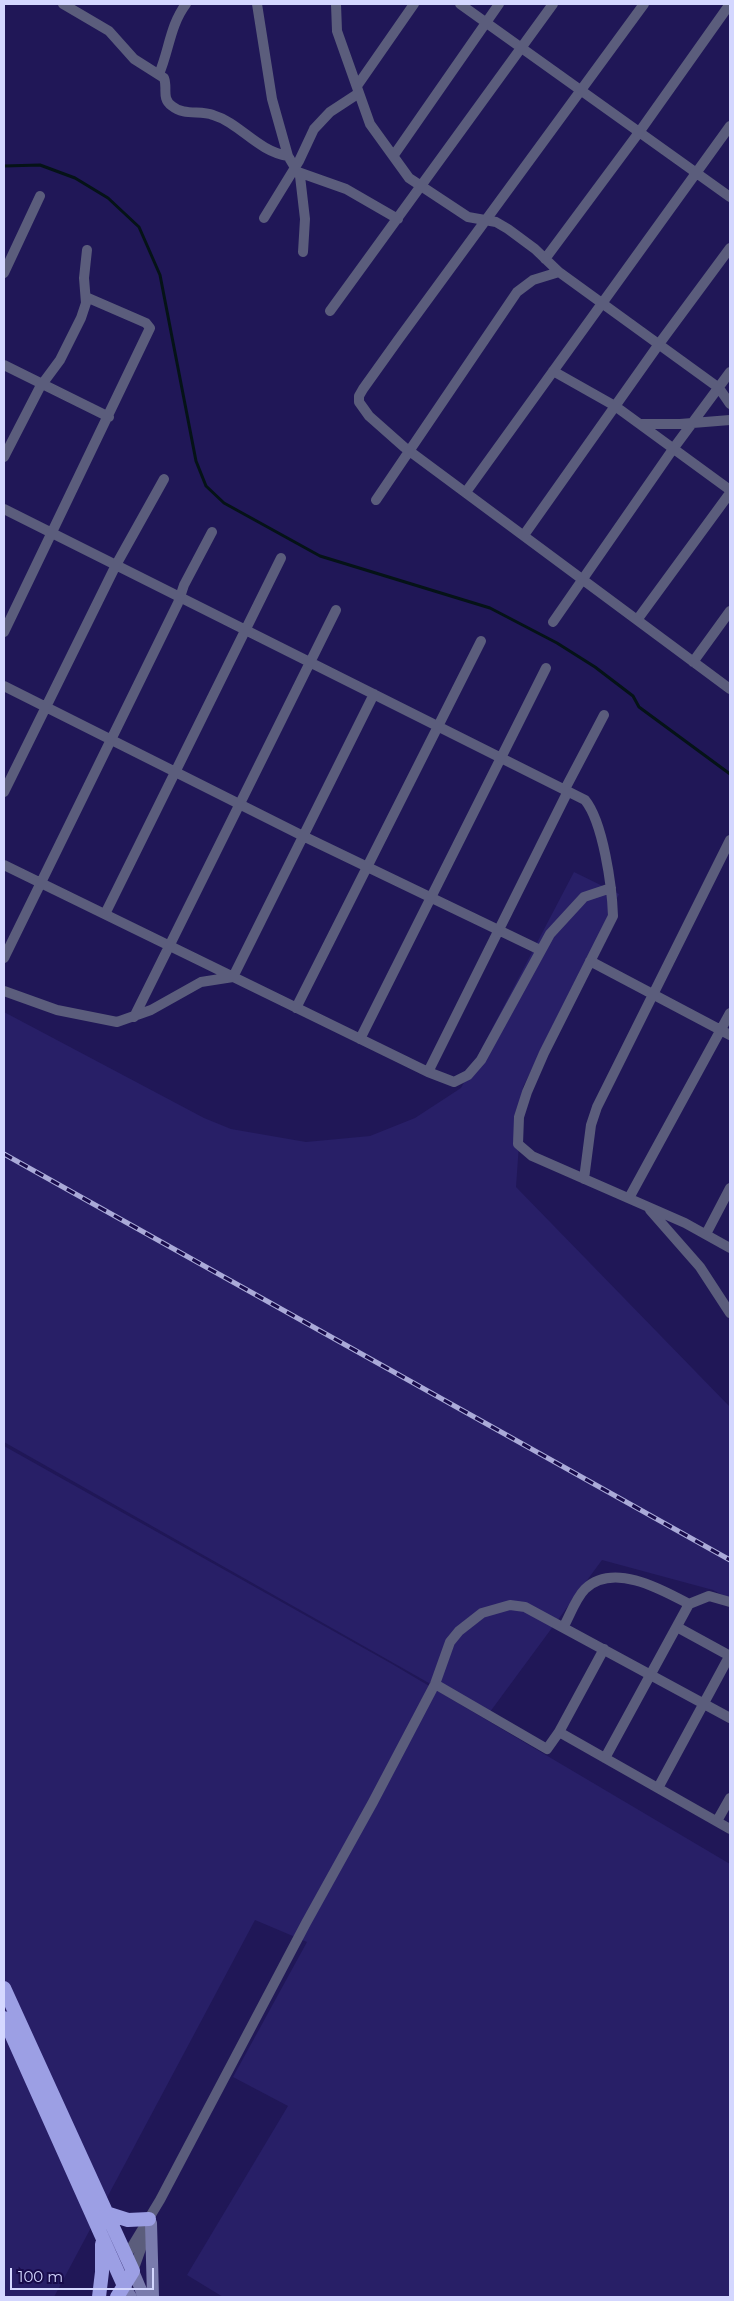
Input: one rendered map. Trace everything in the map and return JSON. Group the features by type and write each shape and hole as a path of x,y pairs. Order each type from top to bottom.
{"highway":[{"path":"4,1988 8,2017 133,2271 124,2293"},
{"path":"71,2148 101,2236 117,2271 124,2293"},
{"path":"106,2213 128,2220 152,2217"},
{"path":"99,2297 102,2272 101,2236"},
{"path":"105,2297 125,2258"}],"main road":[{"path":"152,2217 153,2297"},
{"path":"133,2271 144,2297"}],"street":[{"path":"63,4 109,31 134,59 165,79 164,95 170,106 183,111 215,115 269,150 288,156"},
{"path":"159,74 173,26 186,4"},
{"path":"257,4 272,98 288,156 296,169 305,219 303,252"},
{"path":"336,4 337,31 370,124 409,178 468,217 488,220 508,229 601,304 719,388 730,404"},
{"path":"264,218 296,169 318,124 358,89 414,4"},
{"path":"460,4 730,196"},
{"path":"394,155 498,4"},
{"path":"330,311 553,4"},
{"path":"644,4 580,90 488,220 398,340 359,396 360,406 410,452 730,689"},
{"path":"545,259 640,131 730,4"},
{"path":"466,492 730,126"},
{"path":"296,169 346,189 398,219"},
{"path":"4,273 40,196"},
{"path":"524,536 659,344 730,248"},
{"path":"4,457 42,384 60,360 78,328 85,309 84,278 87,250"},
{"path":"376,500 516,292 533,280 559,272"},
{"path":"4,632 109,417 150,326 86,297"},
{"path":"4,365 109,417"},
{"path":"553,371 615,406 674,448 730,492 637,620"},
{"path":"553,622 674,448 730,372"},
{"path":"641,424 692,424 730,420"},
{"path":"4,792 116,566 164,479"},
{"path":"4,510 585,800 592,811 602,843 611,888 614,916 534,1074 522,1106 518,1129 518,1144 525,1152 706,1234 730,1248"},
{"path":"4,958 212,532"},
{"path":"105,914 174,771 281,558"},
{"path":"134,1017 336,610"},
{"path":"694,662 730,611"},
{"path":"296,1008 481,641"},
{"path":"360,1040 503,758 546,668"},
{"path":"4,686 303,836 540,950"},
{"path":"233,977 374,694"},
{"path":"428,1072 604,715"},
{"path":"584,1179 591,1125 597,1107 730,840"},
{"path":"4,865 360,1040 454,1082 468,1075 475,1068 550,934 577,903 593,892 611,888"},
{"path":"590,961 726,1032"},
{"path":"4,990 57,1010 106,1021 120,1022 164,1004 201,982 233,977"},
{"path":"629,1198 726,1032 730,1013"},
{"path":"706,1234 730,1188"},
{"path":"646,1206 700,1267 730,1313"},
{"path":"564,1626 583,1590 596,1581 638,1580 689,1604"},
{"path":"605,1758 689,1604 709,1596 730,1602"},
{"path":"125,2258 152,2217 435,1684 450,1642 459,1630 482,1613 510,1605 525,1607 564,1626 730,1718"},
{"path":"658,1788 730,1655 677,1627"},
{"path":"435,1684 547,1748 559,1732 604,1649"},
{"path":"559,1732 730,1829"},
{"path":"717,1821 730,1798"},
{"path":"133,2271 152,2217"}],"shaded area":[{"path":"574,872 619,894 523,1087 516,1187 730,1407 730,1599 713,1590 602,1560 487,1716 4,1442 4,1012 204,1118 231,1129 306,1142 370,1136 415,1118 461,1088"},
{"path":"4,1446 392,1664 730,1864 730,2297 223,2297 187,2275 288,2106 233,2077 307,1942 255,1920 54,2297 4,2297"}],"waterway":[{"path":"4,166 40,165 75,178 108,198 139,227 160,275 196,461 206,486 224,503 320,556 490,608 557,643 595,667 633,696 639,707 730,774"}],"railway":[{"path":"4,1154 730,1560"}]}
